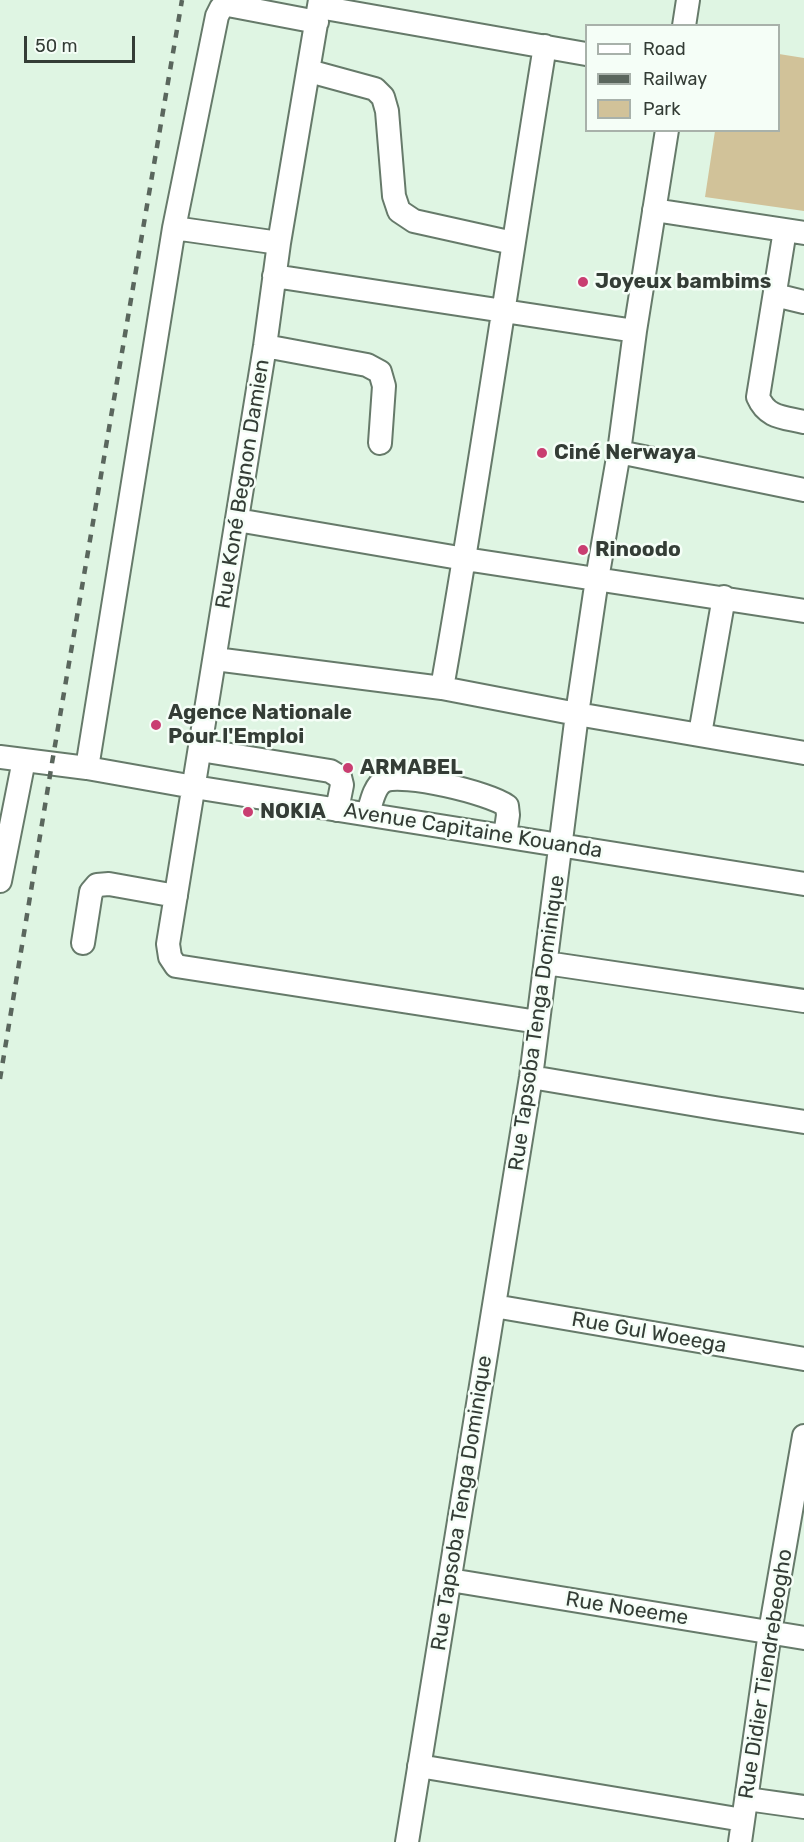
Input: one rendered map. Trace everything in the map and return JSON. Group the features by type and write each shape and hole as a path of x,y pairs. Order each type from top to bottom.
{"street":[{"path":"684,24 688,0"},
{"path":"87,768 174,228 219,11 228,5 319,9 585,54"},
{"name":"Rue Koné Begnon Damien","path":"319,9 279,243 216,659 168,944 170,957 176,966 538,1022"},
{"path":"442,688 465,559 545,46"},
{"path":"309,71 375,89 383,97 387,111 394,196 399,211 414,220 513,243"},
{"name":"Rue Tapsoba Tenga Dominique","path":"407,1842 531,1077 577,714 667,132"},
{"path":"654,210 794,232 775,295 758,397 763,408 772,415 804,422"},
{"path":"174,228 279,243"},
{"path":"274,276 635,332"},
{"path":"775,295 804,302"},
{"path":"265,346 367,364 381,372 384,386 380,443"},
{"path":"619,453 804,490"},
{"path":"237,520 465,559 804,611"},
{"path":"700,734 724,597"},
{"path":"216,659 442,688 804,753"},
{"path":"200,750 330,771 340,777 342,785 338,810"},
{"name":"Avenue Capitaine Kouanda","path":"0,757 87,768 804,884"},
{"path":"0,881 24,760"},
{"path":"368,814 382,782 395,778 473,791 499,800 507,806 505,836"},
{"path":"83,943 91,892 97,885 110,884 176,896"},
{"path":"546,963 804,1001"},
{"path":"531,1077 804,1122"},
{"name":"Rue Gul Woeega","path":"494,1306 804,1359"},
{"name":"Rue Didier Tiendrebeogho","path":"743,1821 770,1632 804,1436"},
{"name":"Rue Noeeme","path":"450,1580 804,1638"},
{"path":"419,1766 743,1821 804,1807"}],"green space":[{"path":"780,54 804,58 804,211 705,197 715,132 780,132"}],"railway":[{"path":"0,1079 182,0"}],"place":[{"name":"Joyeux bambims","path":"583,282"},
{"name":"Ciné Nerwaya","path":"542,453"},
{"name":"Rinoodo","path":"583,550"},
{"name":"Agence Nationale Pour l'Emploi","path":"156,725"},
{"name":"ARMABEL","path":"348,768"},
{"name":"NOKIA","path":"248,812"}]}
